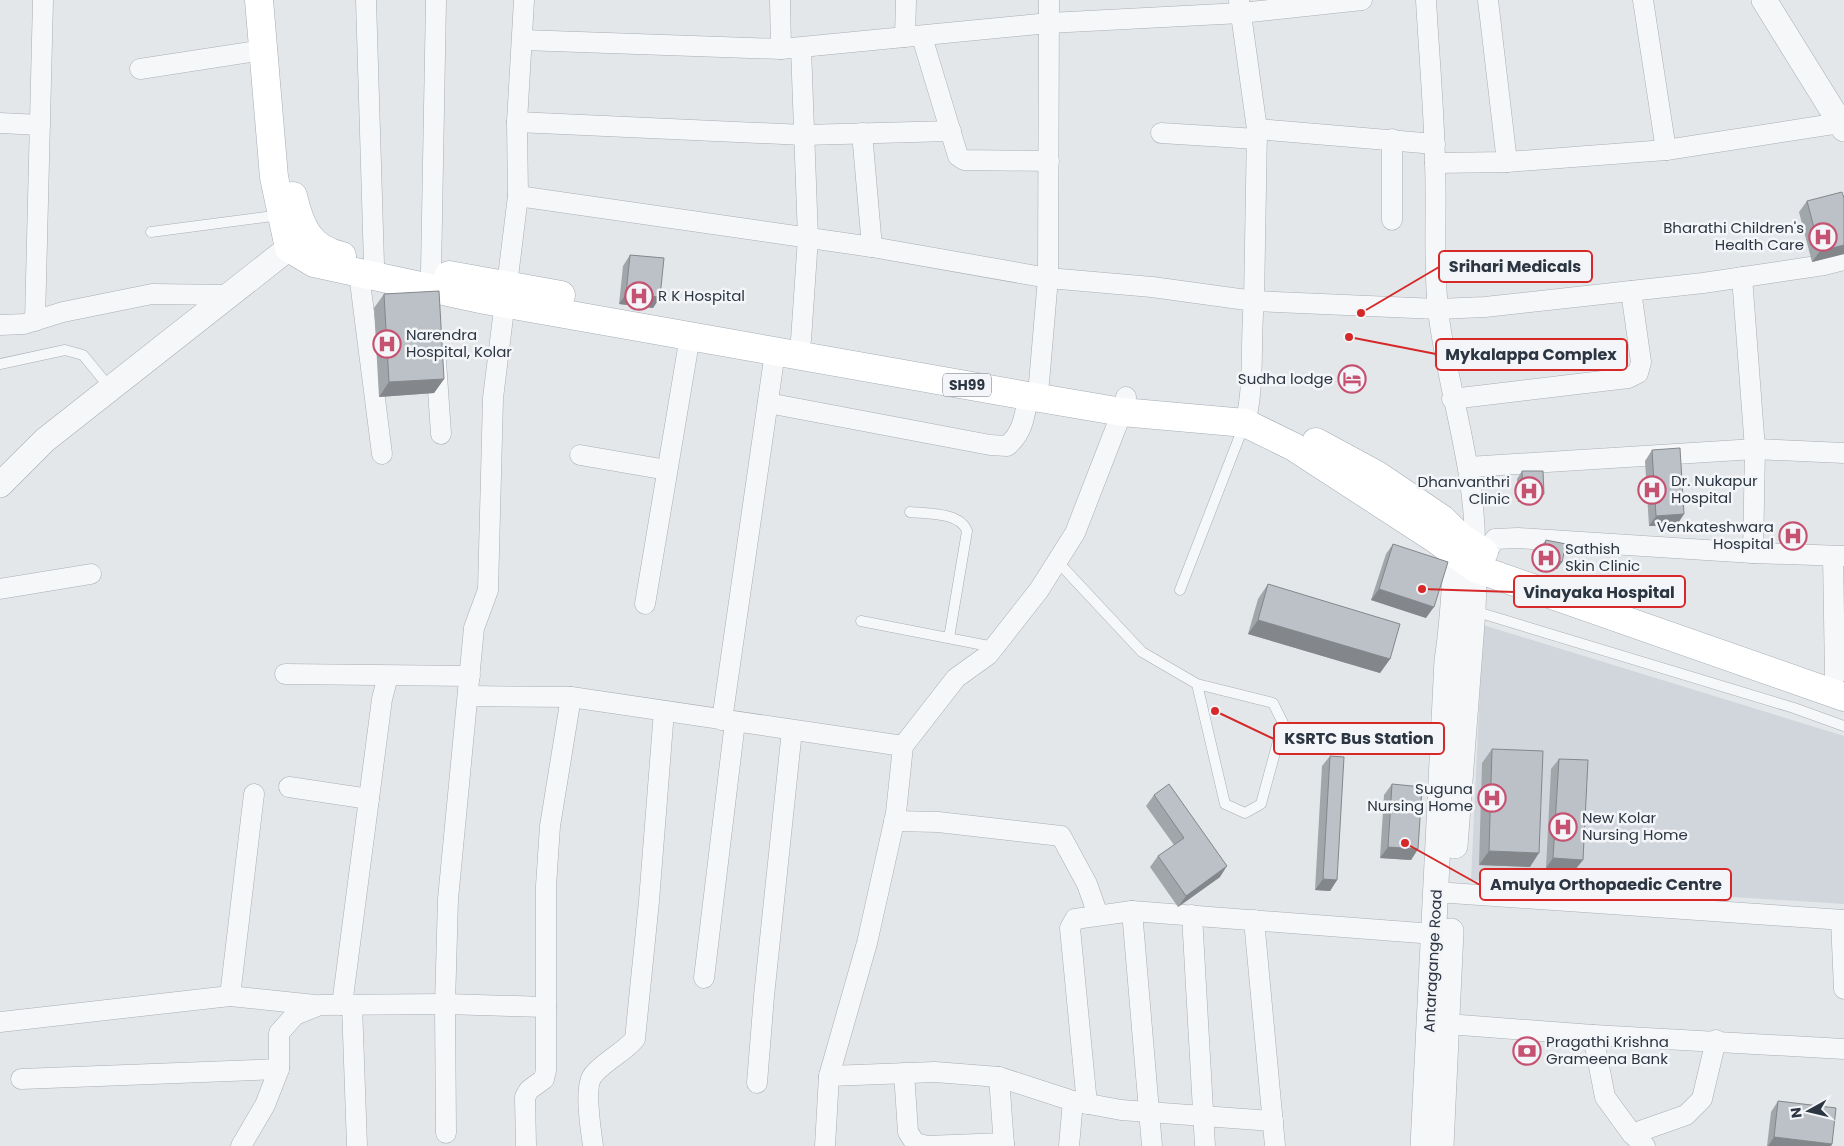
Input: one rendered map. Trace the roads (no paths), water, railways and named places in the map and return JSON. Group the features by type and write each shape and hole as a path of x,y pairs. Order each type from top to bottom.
{"main road":[{"path":"259,0 274,177 289,248"},
{"name":"SH99","path":"276,0 291,187 300,224 311,239 327,253 367,269 432,290 506,294 658,315 801,340 1034,390"},
{"name":"SH99","path":"289,248 314,262 367,269"},
{"name":"SH99","path":"506,294 690,336 775,352 1124,404 1247,415 1294,447 1471,546 1841,684"}],"street":[{"path":"35,322 43,0"},
{"path":"366,0 367,269 382,454"},
{"path":"432,290 436,0"},
{"path":"446,1132 445,1004 448,899 474,628 488,590 493,398 518,196 517,122 524,0"},
{"path":"780,0 781,49"},
{"path":"906,0 913,37 951,131 958,156 964,160 1049,161"},
{"path":"768,403 990,445 1007,446 1017,438 1034,390 1048,278 1049,0"},
{"path":"523,40 781,49 1240,6 1362,0"},
{"path":"1426,0 1435,154 1438,309 1452,399 1468,467 1471,546 1495,539 1518,538 1752,553 1839,556 1841,684"},
{"path":"1488,0 1507,162"},
{"path":"1643,0 1666,150"},
{"path":"1161,134 1257,134 1392,139 1435,154 1507,162 1666,150 1842,126 1764,0"},
{"path":"1240,6 1257,134 1254,301 1247,415"},
{"path":"801,48 808,238 801,340"},
{"path":"140,69 263,50"},
{"path":"517,122 804,135 951,131"},
{"path":"0,123 40,124"},
{"path":"862,133 872,247"},
{"path":"1392,139 1392,220"},
{"path":"518,196 872,247 1048,278 1152,287 1254,301 1438,309 1485,308 1742,277 1824,265 1844,260"},
{"path":"0,485 46,440 232,295 289,248"},
{"path":"1742,277 1755,449 1752,553"},
{"path":"1452,399 1628,378 1638,373 1641,362 1631,291"},
{"path":"0,325 35,322 102,302 152,294 232,295"},
{"path":"644,604 690,336"},
{"path":"435,338 441,434"},
{"path":"704,978 728,721 775,352"},
{"path":"825,1146 829,1076 867,943 894,821 903,746 956,678 988,655 1039,590 1075,533 1124,404"},
{"path":"1468,467 1755,449 1844,453"},
{"path":"580,455 667,470"},
{"name":"Antaragange Road","path":"1423,1146 1434,934 1444,893 1473,610 1471,546"},
{"name":"Antaragange Road","path":"1441,1146 1447,1024 1444,893 1448,660 1453,626 1471,546"},
{"path":"0,589 91,574"},
{"path":"285,674 388,676 444,674 470,676"},
{"path":"357,1146 347,1005 369,798 382,699 388,676"},
{"path":"468,696 571,696 903,746"},
{"path":"526,1146 525,1097 529,1090 544,1079 546,1070 546,886 550,826 571,696"},
{"path":"593,1146 588,1089 592,1075 625,1050 635,1038 649,901 664,711"},
{"path":"757,1083 764,996 792,730"},
{"path":"289,787 369,798"},
{"path":"230,996 254,794"},
{"path":"894,821 938,822 1061,836 1088,884 1098,914"},
{"path":"1444,893 1842,920 1844,989"},
{"path":"1132,911 1152,1146"},
{"path":"1069,1146 1080,1102 1070,928 1075,919 1098,914 1132,911 1434,934"},
{"path":"1192,915 1205,1146"},
{"path":"1254,920 1275,1146"},
{"path":"0,1022 230,996 320,1005 445,1004 546,1007"},
{"path":"240,1146 265,1105 279,1069 279,1034 295,1015 320,1005"},
{"path":"1447,1024 1593,1035 1716,1040 1844,1049"},
{"path":"1593,1035 1605,1098 1639,1140 1686,1115 1702,1099 1716,1040"},
{"path":"21,1079 279,1069"},
{"path":"829,1076 935,1072 999,1077 1080,1102 1150,1112 1273,1121"},
{"path":"904,1074 908,1132 915,1143 927,1146 1004,1145 999,1077"}],"lane":[{"path":"151,232 282,215"},
{"path":"0,364 65,350 83,355 111,389"},
{"path":"1180,590 1247,415"},
{"path":"910,512 956,519 964,524 967,531 948,638"},
{"path":"1057,561 1142,652 1197,684 1273,703 1283,723 1261,804 1245,813 1225,804 1197,684"},
{"path":"1473,610 1794,708 1844,726"},
{"path":"861,621 994,647"}],"place":[{"name":"Bharathi Children's Health Care","path":"1823,237"},
{"name":"R K Hospital","path":"639,296"},
{"name":"Srihari Medicals","path":"1361,313"},
{"name":"Mykalappa Complex","path":"1349,337"},
{"name":"Narendra Hospital, Kolar","path":"387,344"},
{"name":"Sudha lodge","path":"1352,379"},
{"name":"Dr. Nukapur Hospital","path":"1652,490"},
{"name":"Dhanvanthri Clinic","path":"1529,491"},
{"name":"Venkateshwara Hospital","path":"1793,536"},
{"name":"Sathish Skin Clinic","path":"1546,558"},
{"name":"Vinayaka Hospital","path":"1422,589"},
{"name":"KSRTC Bus Station","path":"1215,711"},
{"name":"Suguna Nursing Home","path":"1492,798"},
{"name":"New Kolar Nursing Home","path":"1563,827"},
{"name":"Amulya Orthopaedic Centre","path":"1405,843"},
{"name":"Pragathi Krishna Grameena Bank","path":"1527,1051"}]}
